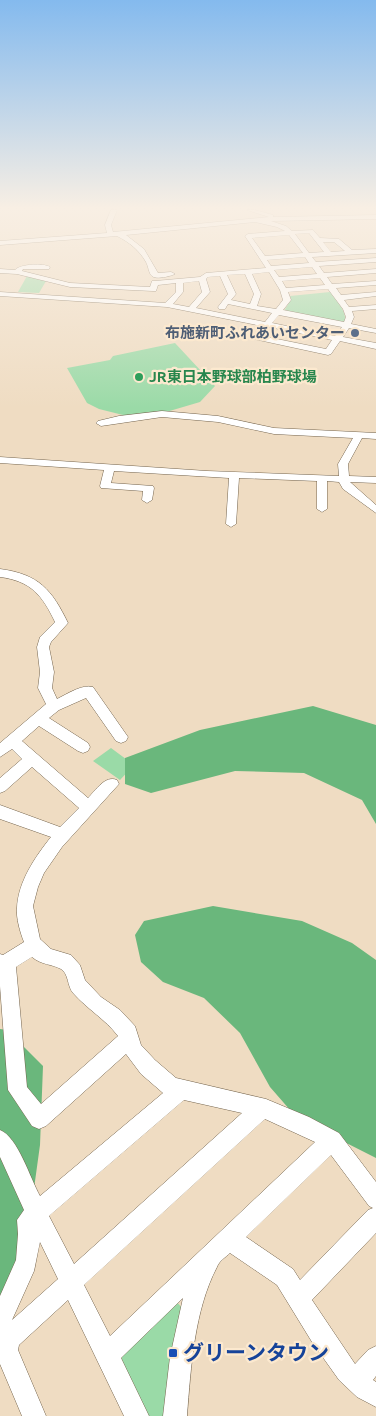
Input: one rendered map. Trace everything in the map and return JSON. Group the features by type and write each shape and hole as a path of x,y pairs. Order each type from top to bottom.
{"street":[{"path":"34,276 70,285 153,289"},
{"path":"146,303 155,283 213,276"},
{"path":"214,314 230,298 232,291 225,276"},
{"path":"249,276 259,294 252,307"},
{"path":"274,276 284,290 287,300 258,338 328,352 347,325 350,317 347,309 323,276"},
{"path":"276,279 310,276"},
{"path":"191,310 206,292 203,278"},
{"path":"167,305 180,292 178,281"},
{"path":"284,290 376,283"},
{"path":"63,298 70,285"},
{"path":"0,294 167,305 376,346"},
{"path":"338,298 376,294"},
{"path":"0,303 14,300 45,301 90,308 93,300"},
{"path":"227,302 376,331"},
{"path":"347,309 373,307 376,315"},
{"path":"101,423 162,414 218,419 274,431 376,436"},
{"path":"359,435 343,464 343,479 347,487 376,510"},
{"path":"0,460 234,476 376,480"},
{"path":"110,468 105,486 149,488 147,500"},
{"path":"232,524 234,476"},
{"path":"322,478 322,509"},
{"path":"0,573 20,575 41,590 50,598 62,623 45,640 43,647 47,672 45,688 54,706"},
{"path":"0,751 54,706 88,690 121,737"},
{"path":"39,720 83,747"},
{"path":"12,741 89,808"},
{"path":"0,787 32,758"},
{"path":"112,784 63,835 33,878 25,908 36,950 51,959 65,961 74,971 77,986 95,1003 114,1016 128,1033 134,1051 148,1067 172,1087 262,1108 302,1124 332,1140 376,1199"},
{"path":"1,816 63,835"},
{"path":"2,963 34,946"},
{"path":"2,963 7,964 18,1090 39,1119 130,1038"},
{"path":"0,1319 30,1252 28,1220 182,1089"},
{"path":"34,1416 6,1350 8,1339 262,1108"},
{"path":"0,1140 11,1155 19,1176 137,1416"},
{"path":"107,1355 332,1140"},
{"path":"298,1298 376,1218"},
{"path":"229,1239 285,1277 320,1334 347,1372 376,1396"},
{"path":"175,1416 183,1336 194,1292 209,1258"},
{"path":"356,1381 376,1358"}],"green space":[{"path":"27,276 46,281 39,293 18,292"},
{"path":"330,292 343,310 345,323 284,311 291,299 290,296"},
{"name":"JR東日本野球部柏野球場","path":"175,343 215,386 200,402 156,415 131,417 99,409 87,403 67,368 110,360 113,356"},
{"path":"313,706 376,725 376,824 362,800 304,773 235,771 151,793 125,784 125,758 200,730"},
{"path":"111,748 134,765 120,780 93,761"},
{"path":"213,906 302,921 352,943 376,960 376,1158 297,1118 270,1087 240,1033 204,998 163,982 141,962 135,935 144,921"},
{"path":"0,1029 7,1030 43,1066 40,1145 28,1232 0,1342"},
{"path":"176,1301 182,1308 168,1416 146,1416 121,1366 122,1355"}],"place":[{"name":"布施新町ふれあいセンター","path":"355,333"},
{"name":"JR東日本野球部柏野球場","path":"139,377"},
{"name":"グリーンタウン","path":"173,1353"}]}
